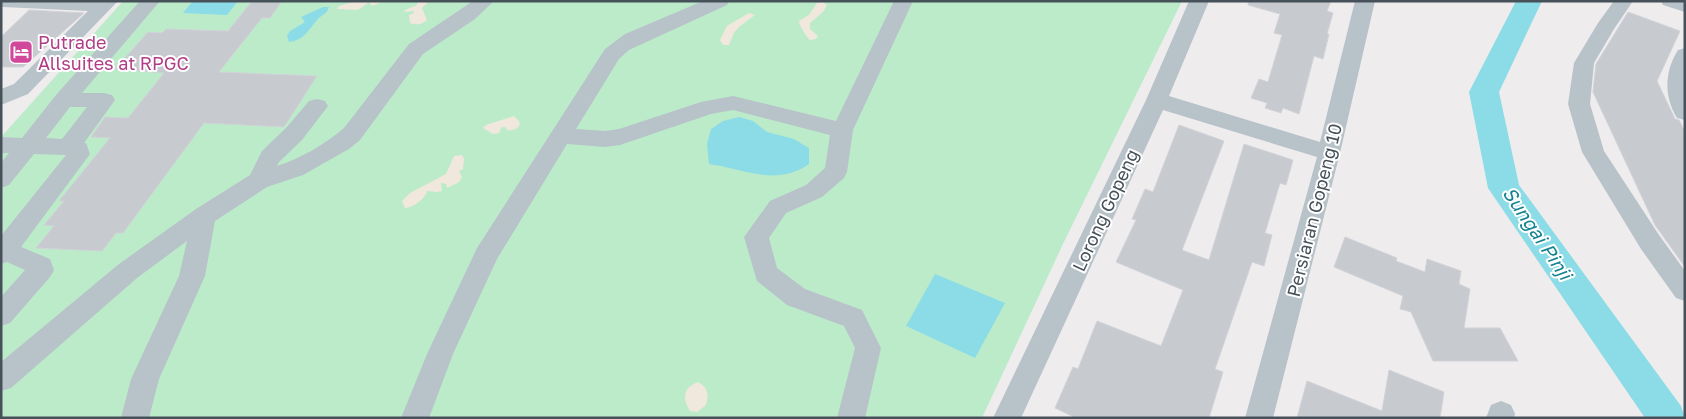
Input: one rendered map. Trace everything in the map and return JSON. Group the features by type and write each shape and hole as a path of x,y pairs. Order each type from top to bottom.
{"street":[{"path":"3,1 106,4"},
{"path":"1,179 64,100 150,1"},
{"path":"1,379 128,271 204,216 259,180 295,169 341,143 352,134 416,49 468,15 485,1"},
{"path":"415,418 440,354 486,255 563,136 612,54 622,45 720,1"},
{"path":"851,418 868,348 853,318 796,297 766,274 756,237 778,207 814,191 836,172 842,130 904,1"},
{"name":"Lorong Gopeng","path":"1008,418 1157,100 1199,1"},
{"name":"Persiaran Gopeng 10","path":"1260,418 1329,152 1365,1"},
{"path":"1624,1 1605,27 1584,63 1579,104 1593,152 1650,242 1685,291"},
{"path":"1670,1 1685,6"},
{"path":"1,98 11,87 106,4"},
{"path":"1683,62 1677,77 1677,91 1685,112"},
{"path":"64,100 104,100 68,147"},
{"path":"1157,100 1329,152"},
{"path":"563,136 605,139 620,137 709,107 733,103 842,130"},
{"path":"259,180 270,157 294,134 317,106"},
{"path":"1,145 68,147 78,149 79,154 2,251 41,266 40,270 1,315"},
{"path":"135,418 145,379 192,276 204,216"}],"green space":[{"path":"123,1 1182,1 1063,244 982,418 1,418 1,137"}],"sand":[{"path":"356,1 385,1 372,6 369,2 358,10 337,9 339,6"},
{"path":"418,1 429,1 422,8 427,20 421,23 410,23 409,15 414,13 414,11 404,12 417,5"},
{"path":"823,2 827,5 823,12 810,23 810,29 818,36 816,39 810,40 803,31 799,21 809,15 817,3"},
{"path":"749,13 755,15 739,27 729,45 723,45 720,40 727,26"},
{"path":"514,116 520,125 514,130 507,130 505,127 502,127 499,133 493,134 483,128 486,125"},
{"path":"462,155 464,159 463,169 459,171 462,177 459,182 447,188 446,184 441,183 442,191 427,191 419,202 405,208 402,201 410,193 446,174 454,156"},
{"path":"698,382 707,392 706,405 697,412 690,411 685,394 689,387"}],"water":[{"path":"193,1 238,1 227,15 183,13"},
{"path":"323,7 329,7 326,13 318,19 306,34 299,39 289,42 287,36 290,31 305,22 301,17"},
{"path":"739,117 753,121 767,132 794,139 809,148 809,164 797,171 772,175 709,164 707,144 711,129 723,121"},
{"path":"935,274 1005,303 975,358 906,326"}],"building":[{"path":"252,1 282,1 270,18 262,18 219,72 317,76 284,127 204,123 123,233 116,233 102,251 36,248 54,226 44,225 64,201 59,201 110,138 91,137 105,117 128,118 164,73 115,69 148,32 162,33 166,29 228,31"},
{"path":"1249,1 1331,1 1327,11 1333,13 1323,59 1314,56 1299,114 1283,108 1281,113 1265,108 1267,103 1251,98 1259,79 1268,82 1282,35 1274,33 1280,14 1248,5"},
{"name":"Putrade Allsuites at RPGC","path":"29,10 84,13 23,67 1,67 1,37"},
{"path":"1628,12 1680,31 1657,81 1675,119 1679,120 1685,132 1685,267 1655,225 1593,92 1596,64"},
{"path":"1179,125 1224,141 1182,250 1209,260 1244,144 1293,160 1286,185 1280,183 1265,233 1272,235 1264,266 1252,262 1215,369 1223,372 1209,418 1076,418 1055,408 1073,367 1078,369 1097,321 1161,346 1183,290 1116,262 1136,220 1132,219 1145,189 1153,192"},
{"path":"1345,237 1397,258 1396,261 1425,272 1427,259 1461,271 1459,284 1470,289 1464,328 1500,328 1518,361 1433,361 1411,312 1400,309 1403,296 1334,267"},
{"path":"1389,370 1444,392 1440,418 1297,418 1307,381 1382,411"}],"waterway":[{"name":"Sungai Pinji","path":"1529,1 1484,92 1504,188 1667,418"}],"place":[{"name":"Putrade Allsuites at RPGC","path":"21,52"}]}
